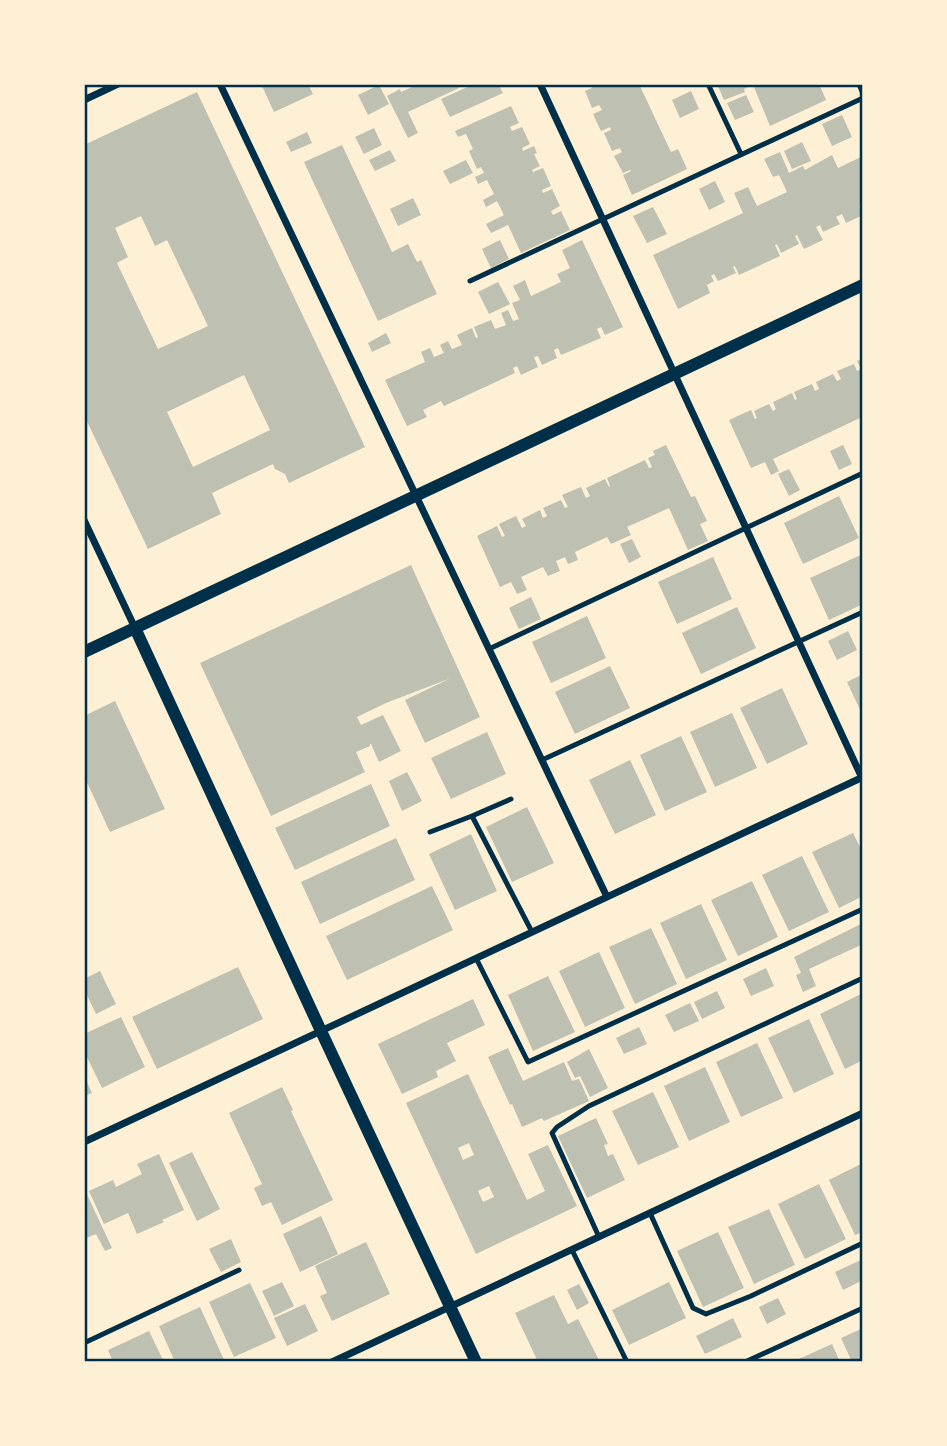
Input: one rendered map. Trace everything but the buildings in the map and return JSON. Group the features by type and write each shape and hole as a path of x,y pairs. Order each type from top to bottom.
{"street":[{"path":"84,100 118,84"},
{"path":"220,84 607,897"},
{"path":"84,1142 863,777 540,84"},
{"path":"860,84 863,90"},
{"path":"84,652 863,285"},
{"path":"84,520 476,1362"},
{"path":"332,1362 863,1113"}],"lane":[{"path":"708,84 741,154"},
{"path":"470,281 863,97"},
{"path":"489,649 863,473"},
{"path":"542,760 863,612"},
{"path":"430,832 511,799"},
{"path":"471,816 532,932"},
{"path":"476,958 528,1062 863,909"},
{"path":"599,1237 552,1133 557,1127 589,1106 863,978"},
{"path":"650,1213 693,1308 706,1314 751,1296 863,1243"},
{"path":"572,1250 627,1362"},
{"path":"84,1343 239,1270"},
{"path":"746,1362 863,1308"}]}
